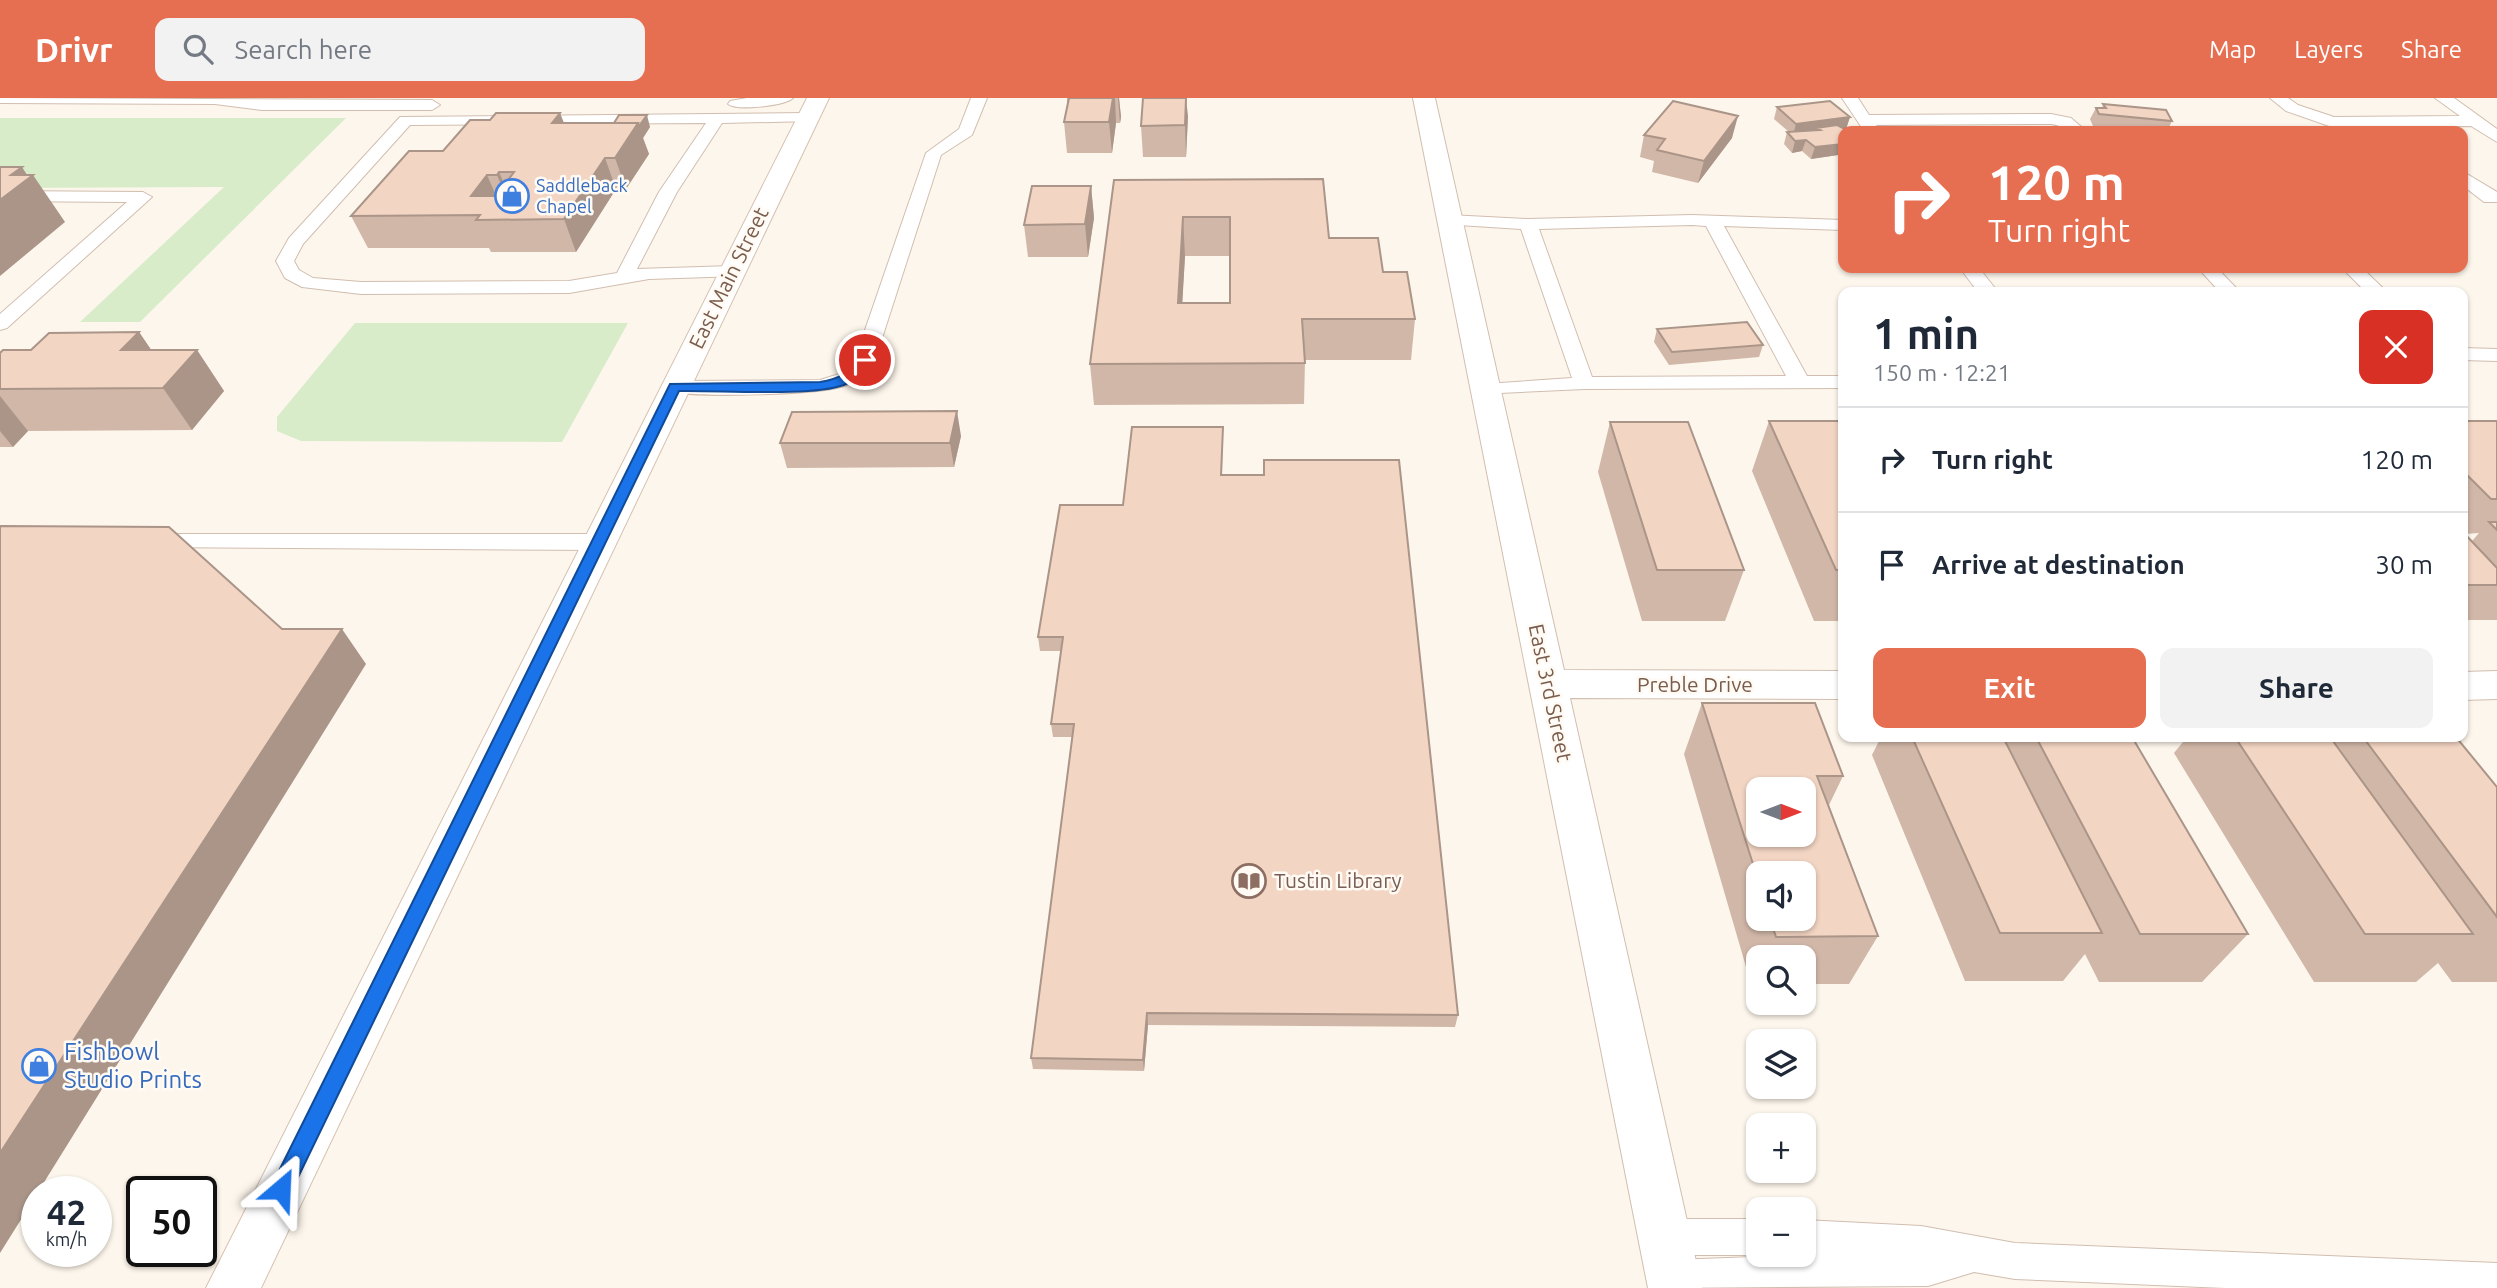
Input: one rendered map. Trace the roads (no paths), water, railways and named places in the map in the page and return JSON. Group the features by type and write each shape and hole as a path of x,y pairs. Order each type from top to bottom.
{"street":[{"name":"East 3rd Street","path":"1424,98 1674,1283"},
{"name":"East Main Street","path":"233,1288 732,272 804,105"},
{"name":"Preble Drive","path":"1548,684 1838,685"},
{"path":"2468,686 2497,685"}],"lane":[{"path":"0,98 215,99 288,105 804,105"},
{"path":"675,387 820,386 840,382 856,373 865,360 934,153 966,132 979,98"},
{"path":"1850,98 1868,126 2051,119 2065,121 2072,126"},
{"path":"2278,98 2292,108 2332,122 2497,121"},
{"path":"2443,98 2497,137"},
{"path":"732,272 649,273 561,287 336,288 299,279 286,268 285,261 295,242 407,120 717,119 804,105"},
{"path":"624,277 668,192 717,119"},
{"path":"2468,180 2495,199"},
{"path":"0,196 143,197 0,324"},
{"path":"1449,220 1528,224 1712,221 1838,225"},
{"path":"1712,221 1800,382"},
{"path":"1528,224 1584,383"},
{"path":"1973,273 1984,287"},
{"path":"2212,273 2225,287"},
{"path":"2356,273 2372,287"},
{"path":"2468,354 2497,355"},
{"path":"1486,390 1584,383 1838,382"},
{"path":"124,542 598,542"},
{"path":"1664,1237 1746,1237"},
{"path":"1816,1239 1921,1244 2015,1261 2497,1281"},
{"path":"1674,1283 1928,1268 1975,1253"}],"place":[{"name":"Saddleback Chapel","path":"512,196"},
{"name":"Tustin Library","path":"1249,881"},
{"name":"Fishbowl Studio Prints","path":"39,1066"}]}
